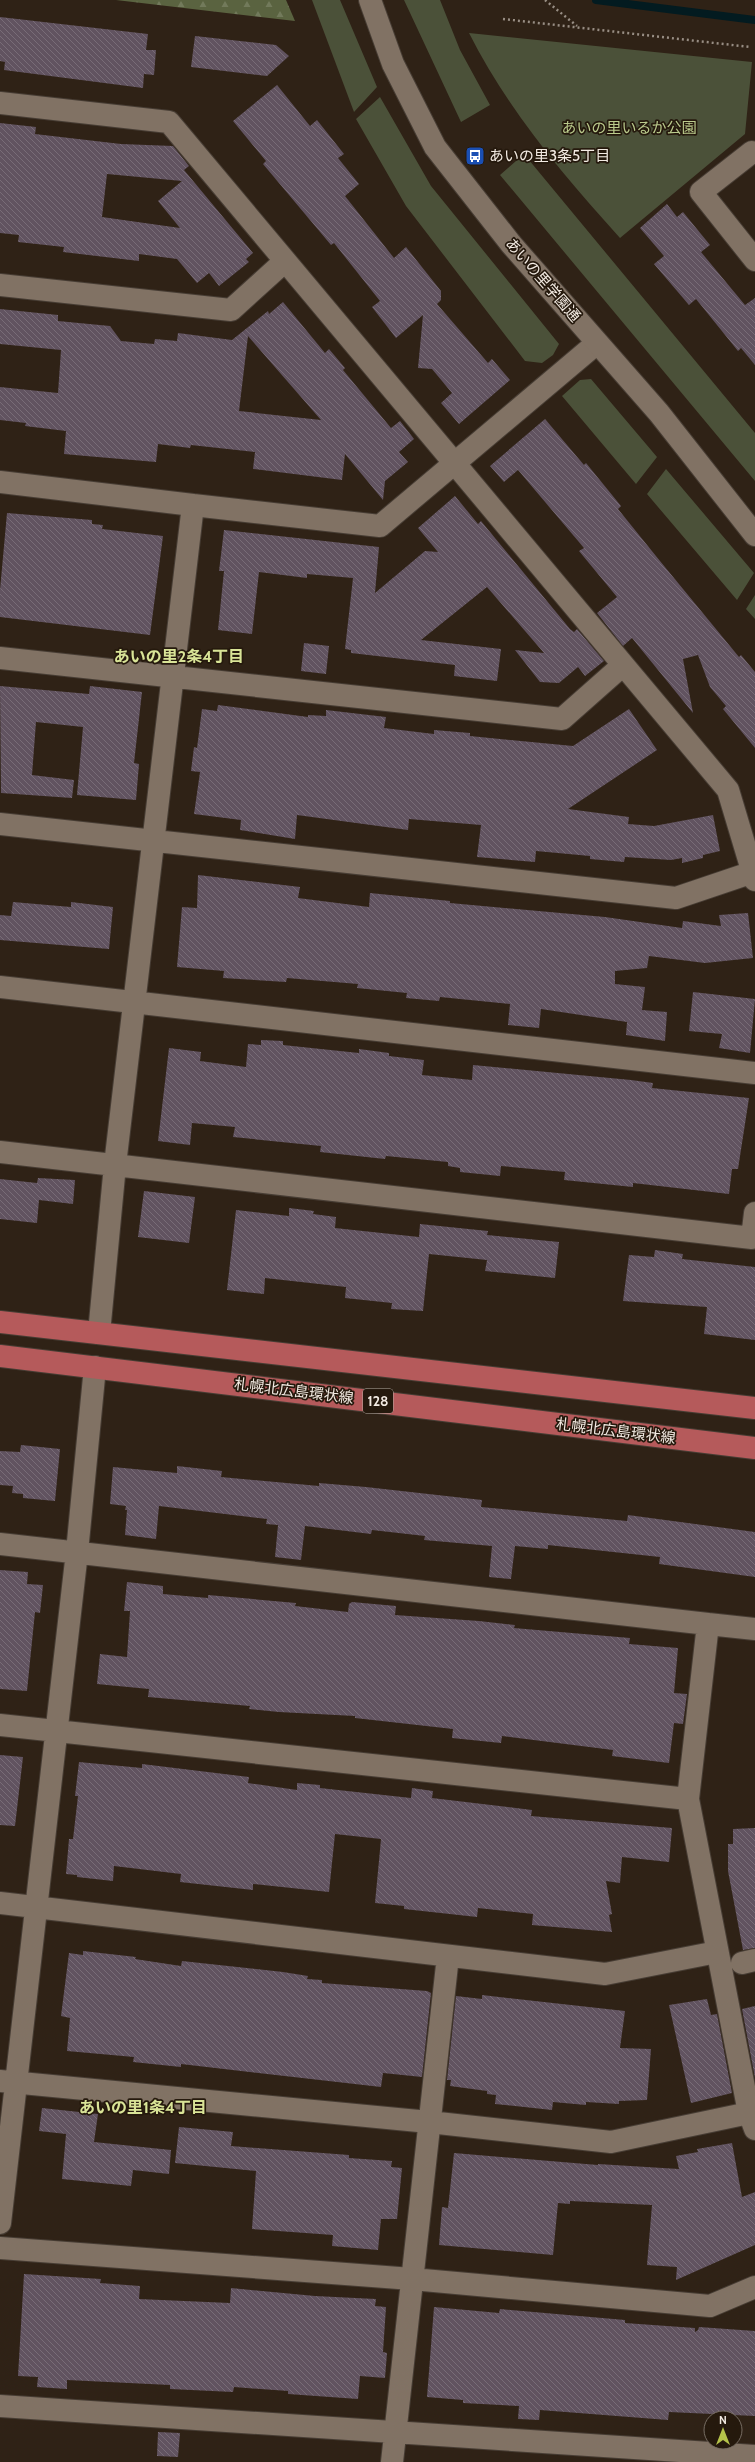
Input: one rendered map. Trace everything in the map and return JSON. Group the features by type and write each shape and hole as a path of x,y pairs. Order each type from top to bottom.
{"main road":[{"path":"0,1322 755,1408"},
{"name":"札幌北広島環状線","path":"0,1356 755,1448"}],"street":[{"name":"あいの里学園通","path":"370,0 393,64 435,147 512,244 659,413 755,535"},
{"path":"0,103 169,122 728,790 754,876 676,898 0,824"},
{"path":"755,153 752,152 701,192 755,260"},
{"path":"0,285 231,310 285,261"},
{"path":"0,482 380,526 453,462 597,342"},
{"path":"99,1333 115,1166 193,505"},
{"path":"0,658 562,720 623,665"},
{"path":"0,987 755,1073"},
{"path":"0,1152 752,1238 755,1213"},
{"path":"0,2223 8,2082 36,1907 77,1552 95,1367"},
{"path":"0,1544 755,1629"},
{"path":"8,2082 429,2122 611,2142 752,2121 717,1952 688,1799 708,1624"},
{"path":"0,1726 688,1799"},
{"path":"0,1903 605,1974 717,1952"},
{"path":"392,2462 448,1956"},
{"path":"0,2248 412,2279 710,2306 755,2286"},
{"path":"0,2406 755,2456"}],"path":[{"path":"545,0 578,27"},
{"path":"503,19 750,47"}],"green space":[{"path":"116,0 286,0 295,21"},
{"path":"312,0 340,0 377,87 354,112"},
{"path":"404,0 440,0 460,50 490,105 461,122"},
{"name":"あいの里いるか公園","path":"469,33 752,62 745,134 620,238 577,190 537,140 501,89"},
{"path":"380,97 431,186 559,344 553,355 542,363 525,361 406,206 356,119"},
{"path":"524,154 755,433 755,481 500,175"},
{"path":"591,379 657,457 636,484 562,396 580,380"},
{"path":"666,469 754,573 737,600 647,494"},
{"path":"755,595 755,619 746,609"}],"building":[{"path":"0,17 148,34 146,50 156,50 154,75 144,74 143,88 4,70 5,62 0,61"},
{"path":"195,36 276,45 289,56 267,76 191,67"},
{"path":"277,85 310,126 317,120 344,154 338,158 359,184 345,196 394,258 406,247 441,291 441,300 437,304 488,363 492,359 510,380 459,424 441,403 452,393 432,369 418,368 423,315 396,338 372,307 380,301 334,243 331,245 263,164 266,161 233,121"},
{"path":"0,123 36,127 35,134 121,144 173,146 189,166 184,170 253,253 246,259 249,262 219,286 209,273 197,283 177,259 139,254 139,261 63,252 64,247 18,242 19,235 0,233","holes":["107,174 182,181 158,201 180,228 102,217"]},
{"path":"667,204 677,217 683,212 710,245 701,252 745,305 755,298 755,365 741,348 738,351 696,299 689,305 654,264 664,256 640,228"},
{"path":"283,302 325,353 329,349 345,368 343,370 391,428 400,421 414,439 399,452 408,462 385,481 383,500 345,454 342,480 253,469 255,452 191,445 190,448 158,444 156,462 64,454 66,431 25,426 26,423 0,420 0,387 58,393 61,350 0,344 0,309 58,315 58,321 110,326 121,341 154,344 155,339 177,341 178,333 232,340 268,311 269,314","holes":["248,336 321,420 239,411"]},
{"path":"545,419 584,465 586,463 621,506 618,509 660,561 739,657 741,655 755,672 755,748 723,709 726,706 710,687 698,655 683,659 693,713 632,638 623,646 597,613 617,597 579,551 584,548 518,470 504,482 490,466"},
{"path":"455,496 478,524 481,521 570,629 574,632 577,629 604,661 585,676 578,667 559,683 540,682 515,650 544,653 487,587 421,640 501,649 497,681 454,676 455,665 351,653 351,650 345,649 353,578 307,574 307,578 259,572 252,634 218,630 224,571 219,571 224,530 379,547 375,593 425,551 438,552 418,528"},
{"path":"7,513 92,520 92,524 103,525 102,529 163,536 150,635 0,617 0,590"},
{"path":"304,643 329,646 326,674 301,671"},
{"path":"0,686 89,694 90,686 142,692 134,763 139,764 136,800 77,795 83,727 36,722 32,775 74,780 72,798 1,793"},
{"path":"218,705 308,717 308,715 326,716 326,710 386,717 384,728 434,734 434,730 470,733 470,736 573,746 629,709 657,750 568,809 629,817 628,824 654,826 713,815 720,851 703,855 703,858 682,863 682,858 671,860 625,857 624,862 590,859 590,856 536,851 535,862 477,857 481,825 409,819 408,830 297,815 295,839 240,830 241,820 194,814 200,772 191,771 194,747 197,748 202,709 217,711"},
{"path":"198,875 300,887 298,898 369,907 370,893 450,901 450,903 605,917 682,928 683,921 721,926 719,915 748,913 753,958 705,963 649,956 647,968 615,971 615,984 645,987 642,1010 667,1012 665,1041 626,1035 627,1022 541,1009 539,1028 508,1025 510,1004 440,997 439,1001 406,998 407,993 357,988 358,984 287,978 286,982 223,978 224,971 177,967 182,907 197,908"},
{"path":"13,902 71,907 71,902 113,907 109,949 0,940 0,915 11,916"},
{"path":"693,992 755,999 750,1053 719,1048 722,1034 689,1031"},
{"path":"261,1040 283,1041 283,1045 359,1053 359,1049 389,1053 389,1056 424,1060 422,1075 472,1080 473,1065 631,1080 653,1083 652,1088 749,1098 738,1169 732,1169 729,1194 633,1183 633,1187 564,1180 565,1172 501,1166 500,1176 460,1172 460,1168 448,1166 448,1162 386,1156 385,1159 320,1152 321,1146 233,1137 235,1127 192,1123 190,1145 158,1141 169,1048 201,1052 200,1061 246,1067 248,1044 261,1045"},
{"path":"38,1178 75,1180 73,1204 39,1200 37,1223 0,1219 0,1179 37,1183"},
{"path":"144,1191 195,1197 189,1243 138,1237"},
{"path":"289,1208 314,1211 313,1214 336,1217 335,1228 419,1237 420,1224 488,1231 487,1235 559,1242 555,1278 485,1271 487,1260 429,1254 423,1311 391,1309 392,1303 345,1298 346,1287 265,1278 264,1294 227,1290 236,1210 289,1216"},
{"path":"655,1250 683,1254 682,1259 755,1267 755,1340 704,1334 707,1307 623,1301 629,1255 654,1257"},
{"path":"21,1445 60,1449 55,1501 23,1498 23,1494 12,1493 13,1486 0,1485 0,1451 20,1452"},
{"path":"177,1466 222,1471 221,1477 319,1486 319,1483 366,1487 482,1500 481,1507 627,1521 628,1515 755,1532 755,1577 659,1564 660,1557 548,1545 548,1549 515,1546 511,1579 489,1577 492,1546 424,1540 425,1536 372,1530 371,1534 305,1526 301,1560 275,1557 278,1525 266,1524 267,1519 159,1506 156,1539 125,1535 126,1506 110,1504 113,1467 177,1473"},
{"path":"0,1570 28,1572 27,1584 43,1585 40,1613 35,1612 27,1691 0,1689"},
{"path":"127,1582 163,1586 163,1594 208,1598 208,1595 296,1603 295,1606 348,1612 349,1604 352,1602 396,1606 395,1615 479,1621 515,1625 514,1628 630,1638 629,1644 678,1648 674,1693 687,1694 683,1724 674,1723 669,1763 612,1756 613,1750 502,1736 501,1743 452,1738 453,1729 355,1718 355,1716 279,1712 249,1709 250,1706 148,1697 149,1689 97,1684 100,1654 127,1657 130,1611 124,1611"},
{"path":"0,1755 23,1757 15,1826 0,1825"},
{"path":"79,1762 142,1768 142,1764 249,1777 248,1783 297,1790 297,1783 320,1785 320,1788 411,1798 412,1788 433,1791 432,1798 532,1810 531,1816 672,1828 669,1862 622,1857 620,1883 606,1881 612,1914 609,1915 612,1932 532,1925 533,1914 478,1908 477,1917 404,1909 404,1906 375,1903 381,1839 335,1834 329,1892 253,1884 253,1890 180,1882 181,1874 114,1866 113,1881 77,1877 77,1875 66,1874 69,1839 73,1839 78,1796 75,1796"},
{"path":"755,1828 755,1948 743,1950 728,1871 728,1844 733,1844 733,1829"},
{"path":"83,1951 136,1957 135,1959 181,1966 182,1961 283,1972 308,1976 307,1979 322,1980 322,1983 427,1991 431,1993 422,2077 383,2073 381,2087 181,2064 181,2067 133,2062 134,2057 67,2051 70,2018 61,2016 69,1953 83,1955"},
{"path":"482,1995 625,2011 620,2048 651,2049 647,2100 619,2101 619,2104 586,2102 586,2105 553,2102 552,2110 495,2104 496,2095 487,2094 487,2091 450,2086 451,2080 447,2080 456,1996 482,1999"},
{"path":"707,1999 711,2015 717,2014 732,2093 691,2103 669,2005"},
{"path":"755,2006 755,2078 742,2009"},
{"path":"42,2108 98,2114 94,2142 171,2150 169,2174 133,2170 131,2186 62,2179 66,2134 39,2131"},
{"path":"179,2127 233,2132 231,2146 349,2155 349,2158 392,2161 391,2167 402,2168 397,2219 381,2219 378,2250 332,2246 333,2235 252,2229 256,2171 175,2163"},
{"path":"732,2143 742,2197 755,2192 755,2245 676,2280 677,2267 647,2265 652,2205 570,2201 570,2204 558,2203 553,2255 439,2245 442,2207 448,2208 454,2153 598,2165 679,2169 676,2156 698,2152 697,2149"},
{"path":"24,2274 101,2279 100,2283 140,2286 139,2299 230,2303 231,2288 315,2296 376,2299 375,2306 386,2307 383,2352 387,2353 385,2378 360,2376 358,2399 288,2394 288,2391 234,2387 233,2392 170,2389 170,2385 67,2380 67,2389 37,2387 38,2377 18,2376"},
{"path":"434,2307 499,2313 500,2309 625,2320 625,2323 695,2328 695,2332 699,2327 755,2331 755,2416 743,2415 743,2410 703,2410 703,2414 669,2412 668,2420 540,2410 539,2420 518,2419 519,2406 463,2403 463,2400 427,2397"},
{"path":"158,2432 180,2433 178,2457 157,2456"}],"waterway":[{"path":"596,0 755,20"}],"place":[{"name":"あいの里3条5丁目","path":"475,156"}],"district":[{"name":"あいの里2条4丁目","path":"179,656"},
{"name":"あいの里1条4丁目","path":"143,2107"}]}
